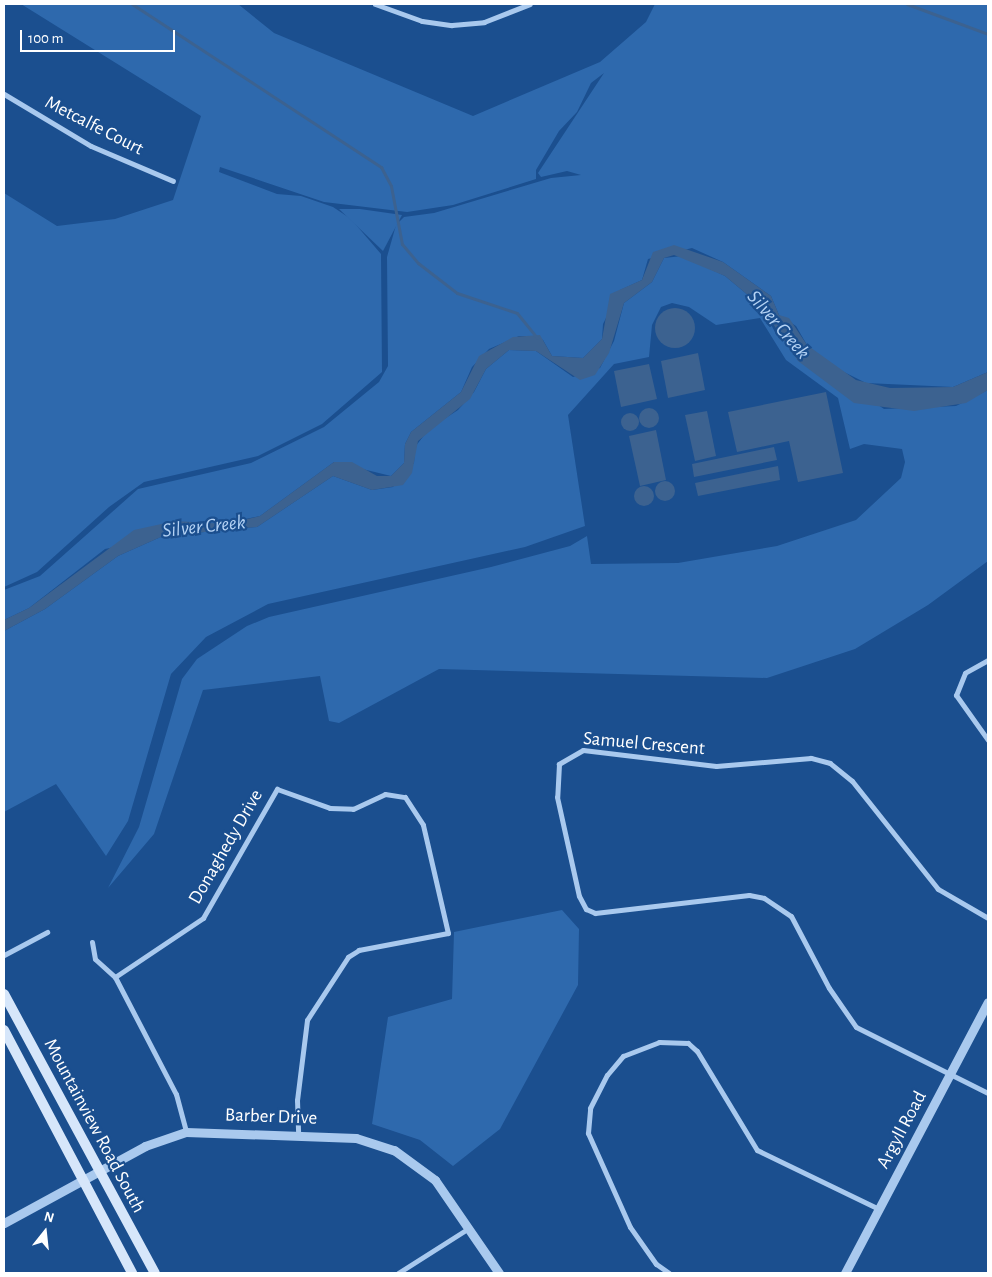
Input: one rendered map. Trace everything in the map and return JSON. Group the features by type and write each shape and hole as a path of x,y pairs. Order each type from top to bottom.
{"main road":[{"name":"Mountainview Road South","path":"4,994 155,1273"},
{"name":"Mountainview Road South","path":"4,1030 132,1273"}],"street":[{"path":"375,4 422,21 452,25 484,22 530,4"},
{"name":"Metcalfe Court","path":"4,94 91,146 172,181"},
{"path":"988,660 966,673 956,695 988,740"},
{"name":"Samuel Crescent","path":"951,1073 856,1027 829,988 791,916 764,898 748,895 595,913 586,909 579,896 557,797 559,764 583,750 716,766 811,758 830,763 852,781 938,889 988,918"},
{"name":"Donaghedy Drive","path":"115,977 203,918 277,789 330,808 353,809 385,794 405,797 423,825 448,933 359,950 348,957 307,1020 297,1100 298,1133"},
{"path":"4,954 47,932"},
{"path":"92,942 95,959 115,977 176,1094 186,1132"},
{"name":"Argyll Road","path":"845,1273 988,1002"},
{"path":"669,1273 656,1264 630,1227 588,1132 590,1108 607,1075 623,1056 659,1042 688,1043 697,1051 757,1150 879,1209"},
{"path":"951,1073 988,1093"},
{"name":"Barber Drive","path":"4,1223 145,1146 186,1132 298,1133 356,1138 394,1150 435,1180 471,1226 499,1273"},
{"path":"398,1273 471,1226"}],"shaded area":[{"path":"21,4 238,4 274,33 473,116 600,62 646,22 655,4 988,4 988,372 953,387 866,383 832,366 807,345 796,326 779,315 771,296 723,262 692,248 648,259 642,280 620,290 603,324 602,339 583,358 552,356 543,340 534,336 519,336 489,349 472,367 461,392 411,432 405,444 404,463 391,476 334,462 260,516 105,549 29,608 4,620 4,590 40,576 138,489 251,463 324,427 379,382 388,366 387,257 396,225 404,217 434,213 551,178 581,175 567,171 541,177 538,173 604,73 591,83 577,112 559,131 536,170 536,179 453,205 407,212 324,202 220,167 219,172 277,194 301,196 333,207 351,219 381,254 382,372 322,424 258,456 144,482 109,507 37,572 4,587 4,193 57,226 115,219 173,200 201,116"},
{"path":"339,209 360,209 402,215 383,251"},
{"path":"682,256 725,276 761,306 776,334 884,409 956,406 988,390 988,561 928,605 855,649 767,678 439,669 339,723 329,721 320,676 203,690 154,834 108,888 139,827 182,679 197,659 247,626 269,617 491,567 570,546 587,536 591,564 678,563 777,546 856,520 901,478 905,462 902,449 864,444 850,449 838,398 786,360 760,318 716,325 689,307 672,303 661,307 652,325 649,357 614,364 568,415 585,526 525,547 268,604 206,637 171,674 128,821 106,856 56,784 4,812 4,631 45,609 118,556 163,536 257,527 333,476 372,490 393,487 414,463 415,447 429,429 458,410 474,392 486,369 509,350 536,351 573,377 600,368 614,341 624,303 652,282 664,258"},
{"path":"562,910 579,929 578,985 500,1129 453,1166 420,1140 372,1124 388,1017 452,999 454,932"}],"water":[{"name":"Silver Creek","path":"674,245 723,262 771,296 779,315 789,318 807,345 856,380 890,388 953,387 988,372 988,390 966,403 914,411 854,403 798,361 761,306 725,276 674,255 664,258 652,282 624,303 609,353 595,375 580,380 536,351 509,350 486,369 470,399 418,441 412,473 403,485 372,490 333,476 257,527 163,536 118,556 45,609 4,631 4,620 29,608 134,530 175,521 227,524 260,516 334,462 352,462 377,476 391,476 404,463 405,444 411,432 461,392 479,356 513,337 540,335 552,356 583,358 602,339 610,294 642,280 653,252"},
{"path":"671,308 679,308 686,311 692,317 695,328 692,339 686,345 679,348 671,348 664,345 658,339 655,332 655,324 658,317 664,311"},
{"path":"698,353 705,390 668,398 661,361"},
{"path":"649,364 657,399 621,407 614,371"},
{"path":"826,392 843,473 798,482 789,441 737,452 728,412"},
{"path":"649,408 656,411 659,418 656,425 649,428 642,425 639,418 642,411"},
{"path":"707,411 716,456 695,461 685,415"},
{"path":"626,413 634,413 639,418 637,429 626,431 621,426 621,418"},
{"path":"656,430 666,480 640,486 629,436"},
{"path":"774,447 777,460 694,477 692,464"},
{"path":"778,466 780,480 698,496 695,483"},
{"path":"665,481 672,484 675,491 672,498 665,501 658,498 655,491 658,484"},
{"path":"644,486 651,489 654,496 651,503 644,506 637,503 634,496 637,489"}],"waterway":[{"path":"132,4 381,167 391,186 402,244 418,263 457,293 517,313 537,338"},
{"path":"907,4 988,34"}]}
